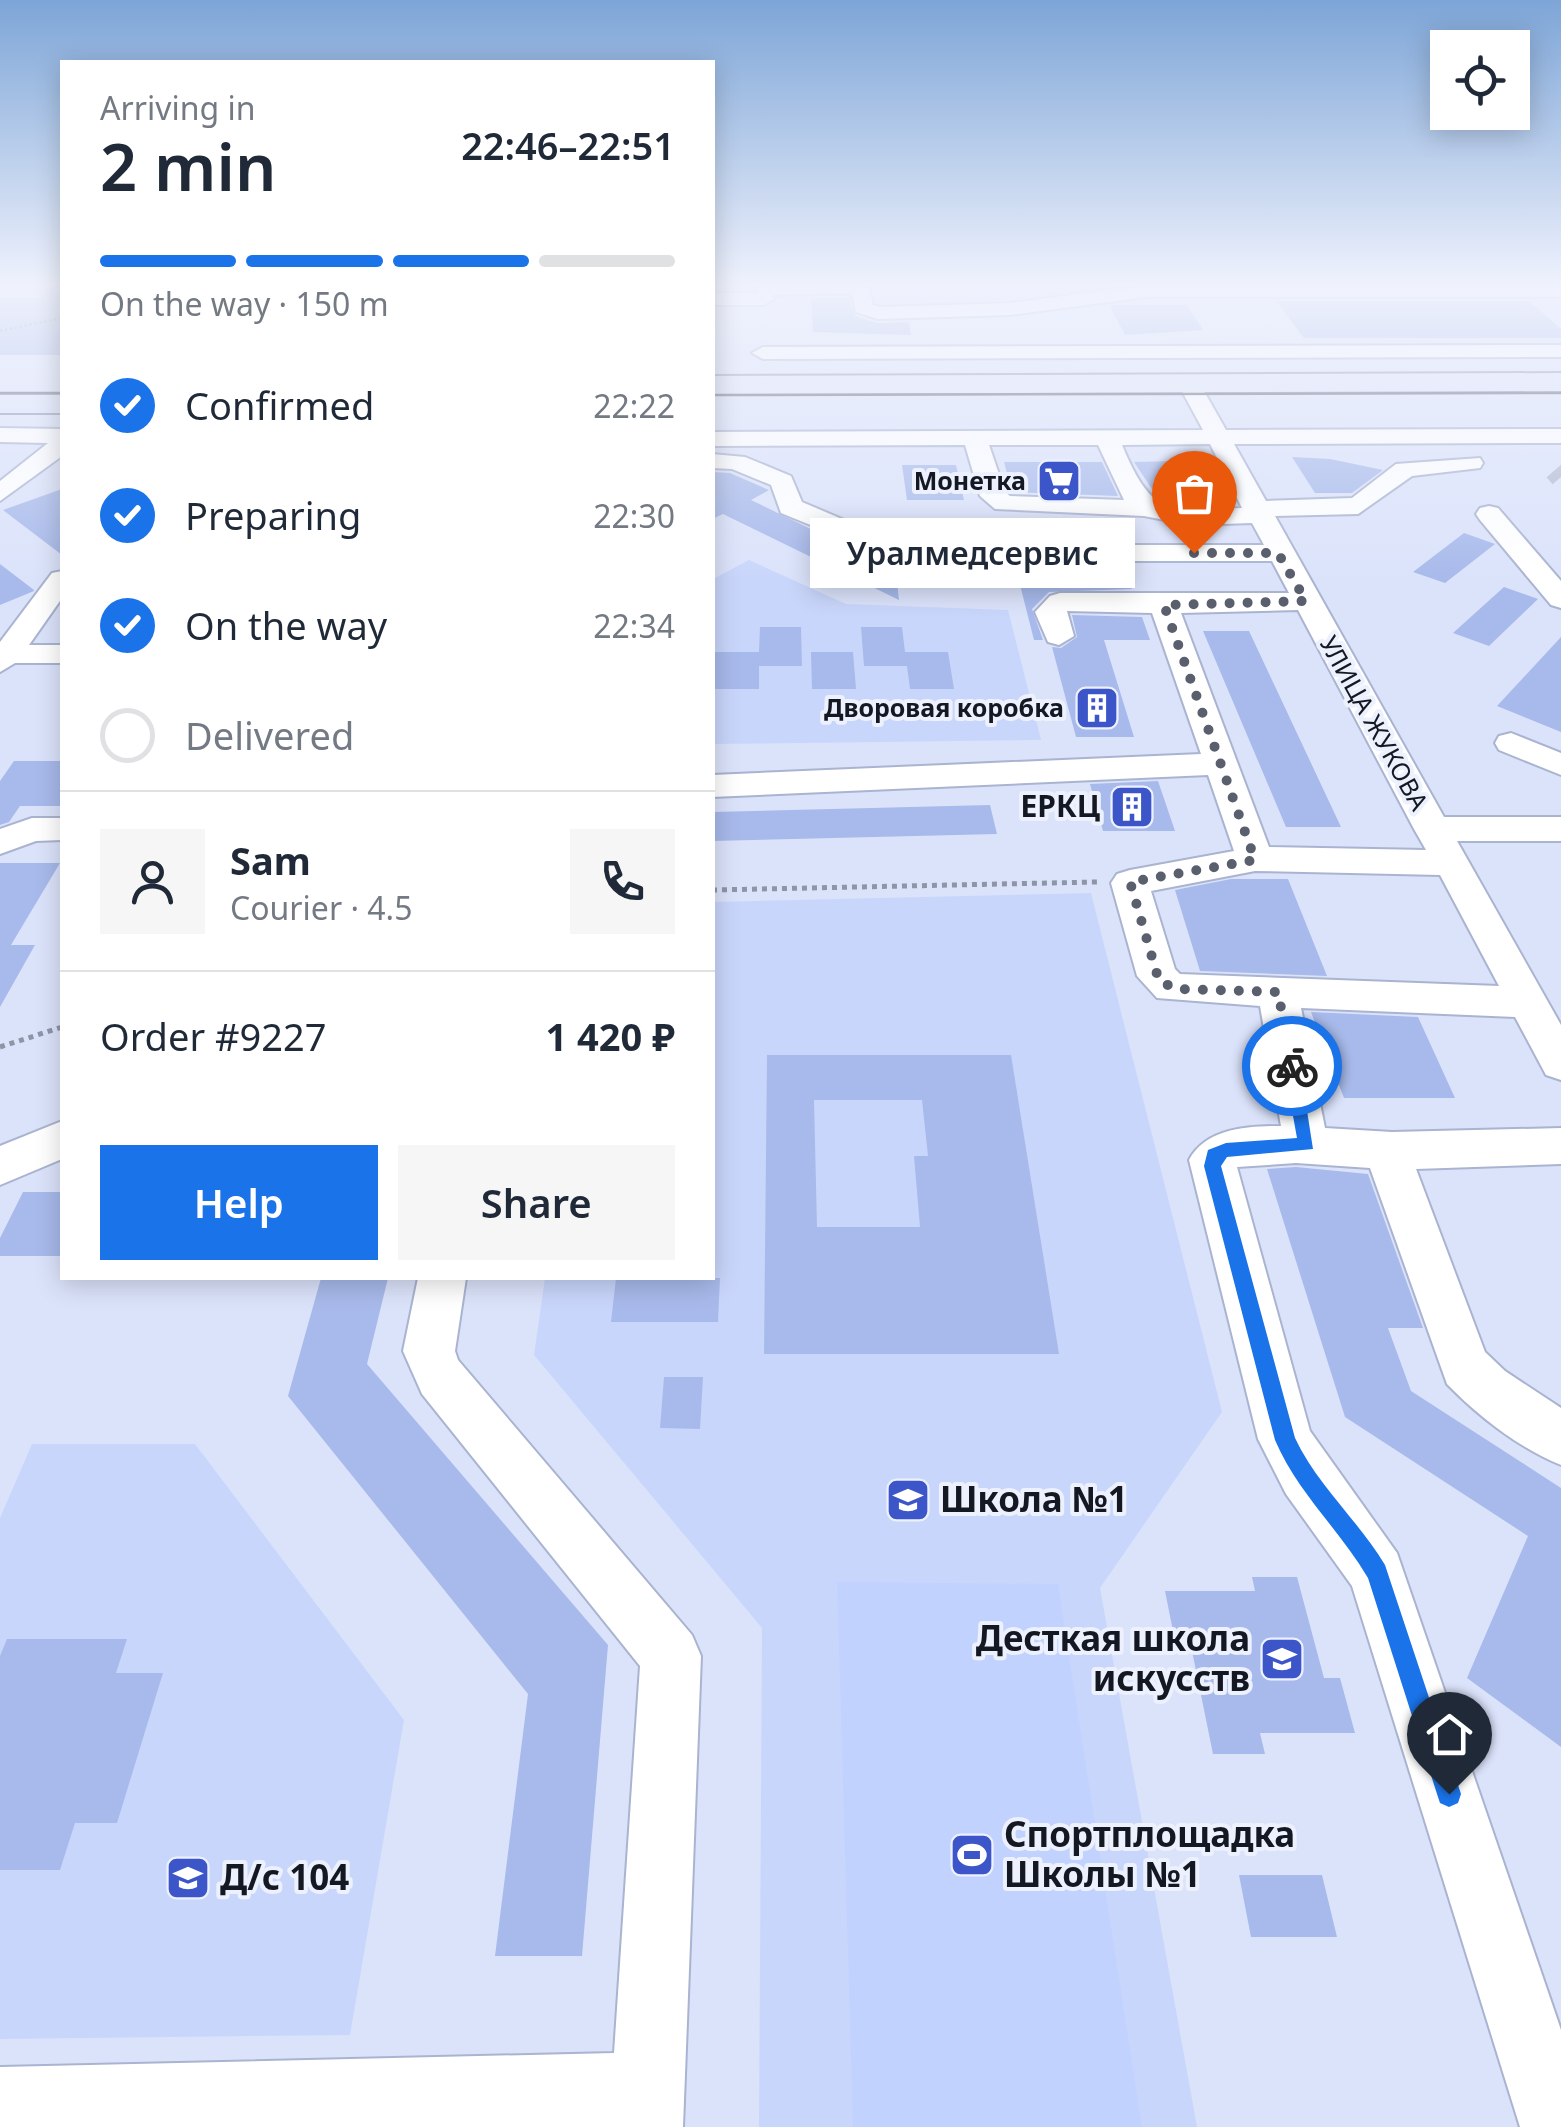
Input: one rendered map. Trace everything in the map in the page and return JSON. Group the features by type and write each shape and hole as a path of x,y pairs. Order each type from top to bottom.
{"main road":[{"path":"715,422 1193,394 1553,382"},
{"path":"0,385 60,385"},
{"path":"715,385 1561,404"},
{"path":"0,404 60,404"}],"street":[{"name":"УЛИЦА ЖУКОВА","path":"1193,394 1526,1002 1556,1047"},
{"path":"715,422 975,438 1561,436"},
{"path":"0,435 60,436"},
{"path":"975,438 994,496 1004,504 1145,508 1172,515 1358,506 1405,469 1420,465 1546,460 1531,436"},
{"path":"1106,438 1134,498 1145,508"},
{"path":"1,491 60,446"},
{"path":"715,461 736,462 782,481 790,507 893,552 1278,553"},
{"path":"1,491 60,477"},
{"path":"1489,514 1561,599"},
{"path":"4,658 60,582"},
{"path":"1059,636 1050,612 1060,602 1164,605 1306,601"},
{"path":"1164,605 1255,860"},
{"path":"4,658 60,654"},
{"path":"1511,743 1561,764"},
{"path":"715,786 1218,764"},
{"path":"0,842 32,830 60,828"},
{"path":"1432,829 1561,828"},
{"path":"1453,863 1255,860 1130,882 1157,976 1164,985 1526,1002"},
{"path":"1278,992 1306,1144"},
{"path":"0,1166 60,1140"},
{"path":"1556,2127 1377,1572 1358,1539 1300,1471 1285,1440 1212,1166 1214,1155 1226,1150 1306,1144 1387,1151 1561,1146"},
{"path":"1387,1151 1466,1367 1487,1389 1561,1439"},
{"path":"0,2104 97,2116 647,2108 672,1656 440,1377 429,1351 442,1280"}],"path":[{"path":"715,890 1130,882"},
{"path":"0,1048 60,1029"}],"shaded area":[{"path":"749,560 846,604 1008,610 1041,740 715,744 715,578"},
{"name":"Школа №1","path":"1091,893 1222,1412 1100,1588 1197,2127 759,2127 762,1628 534,1355 545,1280 715,1280 715,902"},
{"name":"Д/с 104","path":"32,1444 195,1444 404,1720 350,2035 0,2039 0,1518"},
{"name":"Спортплощадка Школы №1","path":"837,1582 1058,1584 1142,2127 853,2127"}],"building":[{"path":"1292,457 1330,459 1383,470 1352,493 1315,493"},
{"path":"1173,461 1191,506 1156,495 1134,462"},
{"name":"Монетка","path":"1004,462 1102,462 1118,496 1012,492"},
{"path":"902,465 956,465 964,500 907,500"},
{"path":"715,472 730,473 769,490 751,500 885,565 895,565 899,600 723,514 715,518"},
{"path":"60,490 60,553 3,510"},
{"path":"1464,533 1495,544 1445,583 1413,572"},
{"path":"0,564 34,590 34,591 0,605"},
{"path":"1015,565 1123,565 1132,589 1049,592 1032,609 1043,640 1034,640"},
{"path":"1504,587 1538,599 1489,646 1453,633"},
{"path":"1072,615 1142,617 1150,640 1104,640 1134,737 1076,737 1052,647 1061,648 1077,637"},
{"path":"760,627 801,627 802,666 759,666 759,689 715,689 715,652 759,652"},
{"path":"861,627 902,627 905,652 948,652 954,689 910,689 907,666 864,666"},
{"path":"1203,631 1249,631 1341,827 1286,827"},
{"path":"1561,637 1561,732 1497,706"},
{"path":"811,652 853,652 856,689 812,689"},
{"path":"14,761 60,761 60,806 20,806 9,822 0,825 0,781"},
{"name":"ЕРКЦ","path":"1158,781 1175,831 1103,831 1090,784"},
{"path":"990,805 997,834 715,841 715,812"},
{"path":"0,863 60,863 11,945 35,945 0,1007"},
{"path":"1231,879 1288,879 1327,976 1200,971 1175,890"},
{"path":"1311,1012 1418,1017 1455,1098 1344,1098"},
{"path":"767,1055 1011,1055 1059,1354 764,1354","holes":["814,1100 922,1100 928,1156 914,1156 920,1227 817,1227"]},
{"path":"1296,1167 1368,1174 1423,1328 1388,1328 1411,1391 1561,1488 1561,1747 1467,1678 1528,1536 1345,1417 1267,1169"},
{"path":"23,1192 60,1192 60,1256 0,1256 0,1238"},
{"path":"720,1278 718,1322 611,1322 616,1280"},
{"path":"320,1280 388,1280 367,1364 608,1645 582,1956 495,1956 528,1694 288,1396"},
{"path":"664,1377 703,1377 700,1429 660,1428"},
{"path":"1252,1577 1297,1577 1324,1678 1340,1678 1355,1733 1260,1733 1265,1754 1213,1754 1190,1641 1175,1641 1165,1591 1255,1591"},
{"path":"7,1639 127,1639 116,1673 163,1673 117,1823 75,1823 60,1870 0,1870 0,1656"},
{"path":"1239,1875 1322,1875 1337,1937 1251,1937"}],"tunnel":[{"path":"1555,470 1561,477"}],"tram line":[{"path":"0,393 60,393"},
{"path":"715,395 1561,393"}],"way so far":[{"path":"1194,553 1278,553 1306,601 1164,605 1255,860 1130,882 1159,981 1177,989 1278,992 1292,1066"}],"place":[{"name":"Монетка","path":"1059,481"},
{"name":"Уралмедсервис","path":"1194,553"},
{"name":"Дворовая коробка","path":"1097,708"},
{"name":"ЕРКЦ","path":"1132,807"},
{"name":"Школа №1","path":"908,1500"},
{"name":"Десткая школа искусств","path":"1282,1659"},
{"name":"Спортплощадка Школы №1","path":"972,1855"},
{"name":"Д/с 104","path":"188,1878"}],"route":[{"path":"1292,1066 1306,1144 1226,1150 1214,1155 1212,1166 1285,1440 1300,1471 1358,1539 1377,1572 1449,1794"}]}
